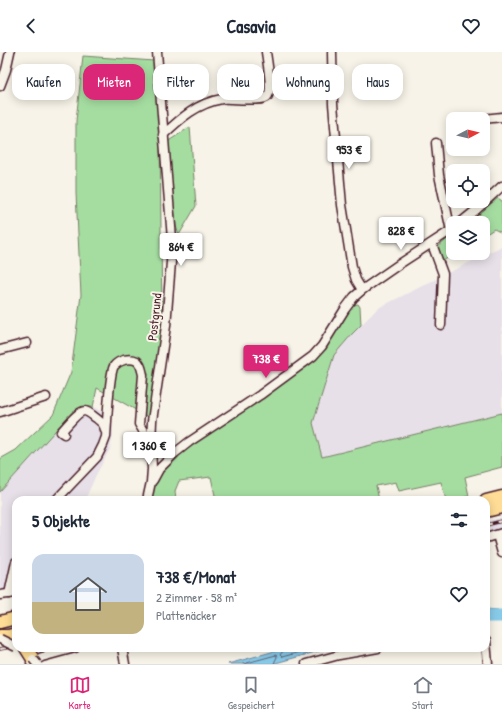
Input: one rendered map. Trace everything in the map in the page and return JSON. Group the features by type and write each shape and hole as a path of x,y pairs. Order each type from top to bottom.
{"highway":[{"path":"490,500 502,497"},
{"path":"490,510 502,506"},
{"path":"0,614 12,611"},
{"path":"0,622 12,619"},
{"path":"0,636 12,635"},
{"path":"28,652 33,662"}],"street":[{"path":"0,86 6,70 10,52"},
{"name":"Postgrund","path":"148,496 152,482 152,421 166,326 171,262 171,228 157,52"},
{"path":"163,135 182,117 199,106 222,99 256,100 267,97 270,85 266,52"},
{"path":"332,52 333,104 342,205 352,267 356,280 362,290"},
{"path":"490,118 502,117"},
{"path":"436,144 439,175 449,216"},
{"path":"469,216 502,186"},
{"path":"152,482 159,470 174,452 260,395 313,356 322,346 344,309 362,290 446,234"},
{"path":"432,244 442,274 441,325"},
{"path":"0,350 27,343"},
{"path":"60,496 97,458 103,445 106,437 110,381 114,366 121,360 129,359 137,361 141,367 143,375 139,424 151,444"},
{"path":"0,412 46,396"},
{"path":"64,434 61,432 75,420 79,413 85,411 104,424 106,437"},
{"path":"499,534 502,553"},
{"path":"0,595 12,593"},
{"path":"0,639 12,645"},
{"path":"22,652 33,662 42,657 60,652"},
{"path":"123,652 125,664"},
{"path":"306,664 356,652"},
{"path":"487,652 488,664"},
{"path":"339,655 342,664"}],"shaded area":[{"path":"502,246 502,413 322,457 313,423 334,355 352,334 378,308 474,260 490,260 490,252"},
{"path":"82,407 93,407 106,414 113,425 113,436 110,449 87,496 12,496 12,591 0,593 0,492 73,411"},
{"path":"502,517 502,528 490,531 490,521"}],"green space":[{"path":"83,56 154,61 153,100 157,100 160,135 162,327 150,418 97,388 93,407 82,407 73,411 0,492 0,459 16,450 53,415 71,372 81,295 76,193 76,121"},
{"path":"190,127 196,206 179,235 176,226 167,142"},
{"path":"498,198 502,201 502,233 494,229 490,232 490,216 476,216 486,208 490,208 490,204"},
{"path":"446,240 446,259 443,261 438,247"},
{"path":"358,304 360,307 361,325 334,355 313,423 322,457 502,413 502,467 465,477 469,496 445,496 441,482 399,491 396,482 376,486 378,496 215,496 211,477 179,481 175,491 176,496 152,496 154,484 169,459 318,356 345,311"}],"water":[{"path":"490,609 498,610 497,621 490,620"},
{"path":"272,652 316,652 272,664 228,664"}],"waterway":[{"path":"490,616 502,616"}],"railway":[{"path":"490,524 502,521"},
{"path":"0,649 12,647"}]}
